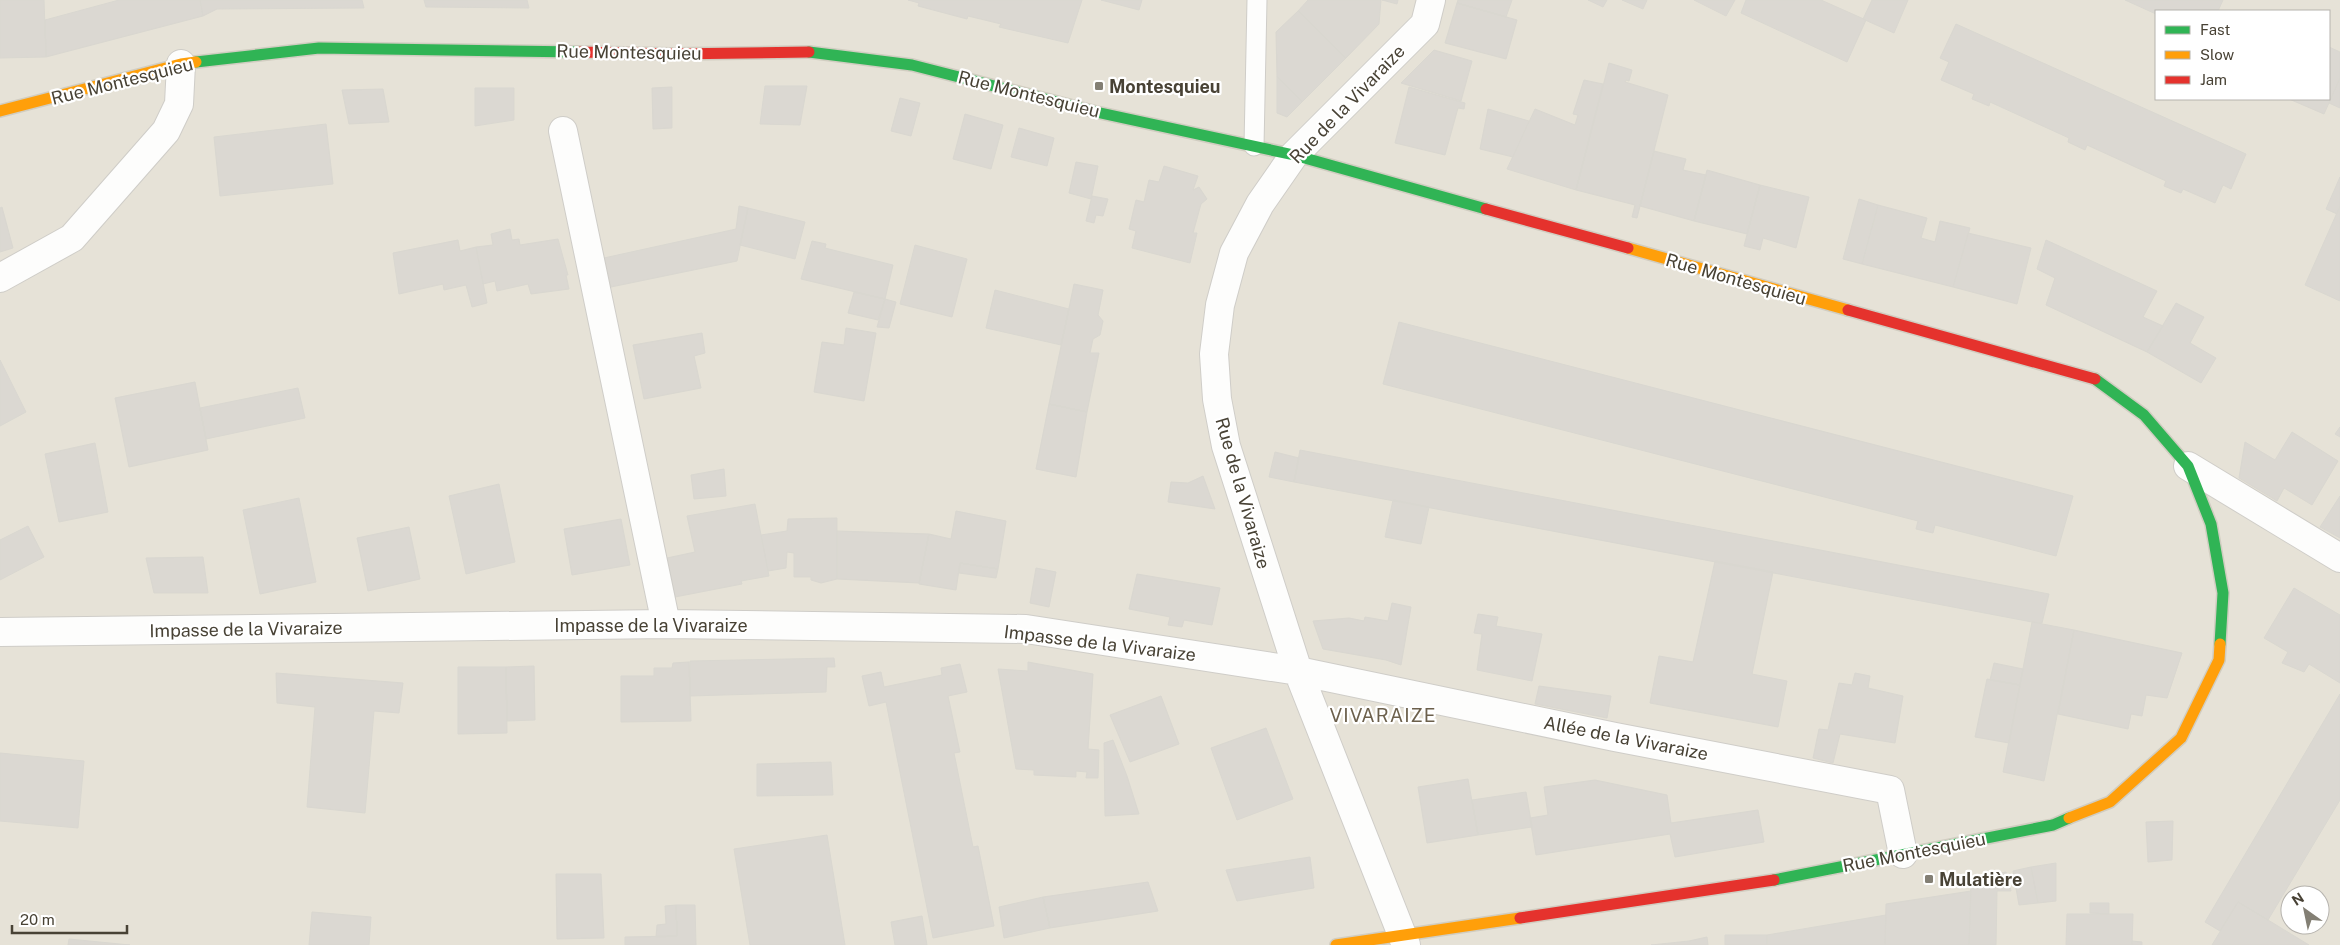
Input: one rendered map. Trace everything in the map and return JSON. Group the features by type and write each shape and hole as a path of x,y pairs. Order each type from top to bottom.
{"street":[{"name":"Rue de la Vivaraize","path":"1404,940 1298,671 1226,446 1217,399 1214,354 1220,305 1234,253 1260,204 1294,155 1425,24 1431,0"},
{"name":"Rue Montesquieu","path":"0,112 181,64 319,48 671,54 800,51 912,65 1096,112 1294,155 2095,379 2144,416 2188,466 2340,558"},
{"path":"0,278 72,238 166,131 179,104 181,64"},
{"path":"563,131 666,624"},
{"name":"Rue Montesquieu","path":"1336,945 1404,940 1758,883 2053,825 2110,802 2182,738 2220,660 2224,593 2211,524 2188,466"},
{"name":"Impasse de la Vivaraize","path":"0,632 666,624 1026,629 1298,671"},
{"name":"Allée de la Vivaraize","path":"1298,671 1615,737 1890,790 1903,854"}],"lane":[{"path":"1254,146 1257,0"}],"shaded area":[{"path":"0,0 2340,0 2340,945 0,945"}],"building":[{"path":"0,0 44,0 46,57 0,58"},
{"path":"119,0 200,0 203,16 46,57 45,20"},
{"path":"200,0 362,0 364,8 217,9 203,16"},
{"path":"424,0 527,0 529,8 426,7"},
{"path":"908,0 1082,0 1068,43 999,27 1001,24 968,16 967,19 918,6 919,3"},
{"path":"1101,0 1142,0 1139,10"},
{"path":"1308,0 1381,0 1379,24 1346,58 1298,11"},
{"path":"1382,0 1398,0 1397,4"},
{"path":"1458,0 1512,0 1506,17 1457,3"},
{"path":"1588,0 1607,0 1603,7"},
{"path":"1622,0 1647,0 1643,9"},
{"path":"1694,0 1735,0 1726,16"},
{"path":"1746,0 1821,0 1866,20 1847,62 1741,13"},
{"path":"1872,0 1908,0 1894,33 1863,19"},
{"path":"2125,0 2223,0 2218,10 2155,10 2155,14"},
{"path":"1457,3 1517,20 1506,59 1445,43"},
{"path":"1298,11 1346,58 1302,102 1277,76 1276,32"},
{"path":"1956,24 2246,154 2231,189 2223,185 2215,203 2183,189 2181,193 2164,186 2166,181 2087,145 2085,150 2068,142 2069,138 1990,102 1989,106 1972,99 1974,94 1941,80 1949,62 1940,58"},
{"path":"2330,47 2340,52 2340,78 2324,114 2291,100 2330,100"},
{"path":"1434,50 1472,61 1461,101 1401,83"},
{"path":"1609,63 1632,70 1629,81 1626,80 1625,82 1668,95 1637,218 1632,217 1635,205 1576,190"},
{"path":"1277,76 1302,102 1287,117 1277,113"},
{"path":"2340,78 2340,108 2329,103"},
{"path":"1584,80 1603,84 1576,190 1507,169 1535,109 1575,125 1578,115 1573,114"},
{"path":"765,86 807,86 800,125 760,124"},
{"path":"672,87 672,128 653,129 652,88"},
{"path":"1409,87 1465,103 1464,109 1458,108 1445,155 1395,143"},
{"path":"475,88 514,88 514,120 475,126"},
{"path":"383,89 389,122 349,124 342,90"},
{"path":"900,98 920,103 911,136 891,131"},
{"path":"1488,109 1529,121 1513,157 1480,149"},
{"path":"965,114 1003,125 991,169 953,159"},
{"path":"326,124 333,184 220,196 214,137"},
{"path":"1019,128 1054,138 1047,166 1011,157"},
{"path":"1654,151 1686,159 1683,170 1706,175 1694,221 1640,206"},
{"path":"1076,162 1098,166 1091,199 1069,193"},
{"path":"1164,166 1198,176 1193,190 1199,187 1207,199 1201,204 1193,233 1197,233 1190,263 1132,248 1136,231 1129,229 1136,200 1144,202 1149,180 1159,182"},
{"path":"1707,170 1760,185 1747,234 1694,221"},
{"path":"2340,177 2340,206 2337,214 2326,209"},
{"path":"1760,185 1809,197 1796,248 1763,238 1760,250 1744,246"},
{"path":"1092,196 1108,199 1103,216 1096,215 1094,223 1086,221"},
{"path":"1859,199 1878,205 1862,264 1843,259"},
{"path":"1878,205 1927,218 1921,238 1935,242 1940,221 1970,228 1953,287 1862,264"},
{"path":"739,206 748,208 737,261 611,287 604,258 736,229"},
{"path":"2340,206 2340,301 2305,285"},
{"path":"2,207 13,248 0,252 0,208"},
{"path":"748,208 805,222 795,259 740,245"},
{"path":"510,229 512,240 519,239 520,245 558,239 568,275 566,275 569,289 531,294 528,284 497,291 495,281 483,284 476,247 493,245 491,234"},
{"path":"1968,233 2031,248 2017,304 1953,287"},
{"path":"458,240 460,251 476,247 487,303 472,307 466,285 444,290 443,284 399,294 393,253"},
{"path":"2046,240 2157,291 2143,317 2163,326 2147,352 2046,305 2055,278 2037,269"},
{"path":"812,241 826,244 825,248 893,265 885,299 801,279"},
{"path":"915,245 967,259 952,317 900,304"},
{"path":"1074,284 1103,290 1098,315 1103,321 1100,335 1093,339 1090,353 1099,353 1087,412 1049,404"},
{"path":"995,290 1069,309 1061,345 986,328"},
{"path":"854,292 885,299 878,320 848,313"},
{"path":"885,299 896,302 889,328 877,327"},
{"path":"2176,303 2204,317 2190,343 2216,358 2201,383 2147,352"},
{"path":"1399,322 2073,496 2056,556 1935,525 1933,533 1916,529 1918,521 1383,384"},
{"path":"846,328 876,333 864,401 814,392 822,342 844,345"},
{"path":"702,333 705,353 694,356 701,388 644,399 633,345"},
{"path":"0,360 26,412 0,426"},
{"path":"195,382 208,450 129,467 115,398"},
{"path":"298,388 305,418 206,439 200,408"},
{"path":"1049,404 1087,412 1076,477 1036,469"},
{"path":"2340,427 2340,437 2335,434"},
{"path":"2292,432 2338,461 2312,505 2284,488 2277,501 2239,478 2245,442 2275,460"},
{"path":"95,443 108,512 59,522 45,454"},
{"path":"1300,450 2049,594 2042,623 2032,622 1294,482"},
{"path":"1275,452 1299,458 1294,482 1269,477"},
{"path":"724,469 726,496 694,499 691,475"},
{"path":"1203,476 1215,509 1168,502 1171,482 1188,483"},
{"path":"499,484 515,562 466,574 449,496"},
{"path":"2340,496 2340,538 2320,527"},
{"path":"299,498 316,582 260,594 243,510"},
{"path":"1393,500 1429,507 1421,544 1385,537"},
{"path":"755,504 769,576 741,581 742,584 675,597 667,558 695,552 687,516"},
{"path":"956,511 1006,521 998,569 960,563 956,590 919,584 929,534 951,539"},
{"path":"837,518 837,579 821,583 811,580 811,577 794,577 794,553 787,552 786,568 768,571 761,535 787,531 788,519"},
{"path":"621,519 630,565 572,575 564,529"},
{"path":"28,526 44,557 0,580 0,540"},
{"path":"409,527 420,579 368,591 357,538"},
{"path":"837,531 929,534 919,583 837,579"},
{"path":"203,557 208,593 154,593 146,558"},
{"path":"1715,561 1773,572 1752,674 1787,681 1778,727 1650,703 1659,656 1693,662"},
{"path":"960,563 998,569 996,578 959,573"},
{"path":"1036,568 1056,572 1049,607 1030,603"},
{"path":"1137,574 1220,588 1212,625 1184,620 1182,627 1168,625 1170,617 1129,609"},
{"path":"2294,588 2340,615 2340,683 2309,664 2304,672 2282,663 2288,652 2264,638"},
{"path":"1392,603 1411,607 1401,665 1386,660 1323,649 1313,621 1349,618 1364,621 1365,617 1388,621"},
{"path":"1478,614 1498,617 1496,626 1542,634 1532,681 1477,670 1482,634 1474,633"},
{"path":"2032,622 2074,630 2044,781 2003,772"},
{"path":"2074,630 2182,653 2167,698 2146,695 2142,716 2131,714 2128,729 2058,714"},
{"path":"834,658 835,667 827,667 826,692 690,696 690,661"},
{"path":"689,662 691,721 621,722 621,676 654,676 654,668 672,668 673,663"},
{"path":"1028,662 1093,674 1088,749 1099,750 1098,778 1086,778 1087,772 1076,771 1076,777 1034,775 1034,770 1016,769 998,669 1028,671"},
{"path":"1994,663 2023,669 2020,685 1990,680"},
{"path":"960,664 967,692 948,696 960,752 954,753 973,847 978,846 994,926 933,938 886,702 869,706 862,676 881,672 884,687 942,675 941,668"},
{"path":"534,666 535,720 507,721 506,667"},
{"path":"458,667 506,667 507,733 458,734"},
{"path":"276,673 403,683 399,713 374,711 365,813 307,807 315,707 277,703"},
{"path":"1855,673 1870,676 1868,688 1903,696 1895,743 1840,734 1833,763 1813,758 1819,729 1828,730 1839,683 1852,685"},
{"path":"1987,679 2020,685 2009,743 1975,737"},
{"path":"1539,686 1611,696 1607,718 1535,704"},
{"path":"2340,694 2340,800 2289,885 2280,885 2280,900 2268,920 2238,902 2220,931 2205,922"},
{"path":"1161,696 1179,744 1130,762 1110,715"},
{"path":"1266,728 1293,799 1237,820 1211,748"},
{"path":"1113,740 1139,814 1105,816 1104,743"},
{"path":"0,753 84,761 78,828 0,821"},
{"path":"831,762 833,795 757,796 757,764"},
{"path":"1468,779 1478,835 1427,843 1418,787"},
{"path":"1595,780 1667,795 1671,823 1758,810 1764,842 1675,857 1670,834 1536,855 1530,818 1548,815 1544,787"},
{"path":"1526,792 1532,827 1478,835 1472,800"},
{"path":"2173,821 2172,860 2148,862 2146,822"},
{"path":"827,835 845,945 750,945 734,849"},
{"path":"1310,857 1314,888 1237,901 1226,870"},
{"path":"2056,863 2056,901 2038,903 2031,867"},
{"path":"2031,867 2038,903 2019,905 2013,871"},
{"path":"2006,872 2011,891 1997,891 1996,945 1969,945 1971,879"},
{"path":"556,874 601,874 604,938 557,939"},
{"path":"1148,882 1158,911 1050,928 1043,897"},
{"path":"1971,891 1969,945 1885,945 1886,904"},
{"path":"1043,897 1050,928 1004,938 999,907"},
{"path":"2238,902 2280,927 2280,935 2293,935 2309,945 2212,945"},
{"path":"2090,903 2109,903 2109,914 2090,913"},
{"path":"676,905 677,936 656,937 657,925 666,924 665,906"},
{"path":"676,905 695,905 696,945 625,945 625,937 677,936"},
{"path":"312,912 371,917 369,945 309,945"},
{"path":"2067,914 2133,914 2132,945 2066,945"},
{"path":"1886,915 1885,945 1767,945 1767,935"},
{"path":"922,916 927,945 895,945 891,922"},
{"path":"1725,935 1767,935 1767,945 1725,945"},
{"path":"1707,937 1708,945 1651,945 1689,941"},
{"path":"69,939 130,945 68,945"},
{"path":"2132,941 2142,942 2142,945 2132,945"}],"traffic: fast":[{"path":"196,62 319,48 579,52"},
{"path":"809,52 912,65 1096,112 1294,155 1486,209"},
{"path":"2095,379 2144,415 2188,466 2211,524 2223,593 2220,644"},
{"path":"1774,880 2053,825 2069,818"}],"traffic: slow":[{"path":"0,111 181,64 196,62"},
{"path":"1628,248 1848,310"},
{"path":"2069,818 2110,802 2181,738 2219,660 2220,644"},
{"path":"1336,945 1520,918"}],"traffic: jam":[{"path":"579,52 671,54 809,52"},
{"path":"1486,209 1628,248"},
{"path":"1848,310 2095,379"},
{"path":"1520,918 1774,880"}],"place":[{"name":"Montesquieu","path":"1099,86"},
{"name":"Mulatière","path":"1929,879"}],"district":[{"name":"VIVARAIZE","path":"1383,715"}]}
